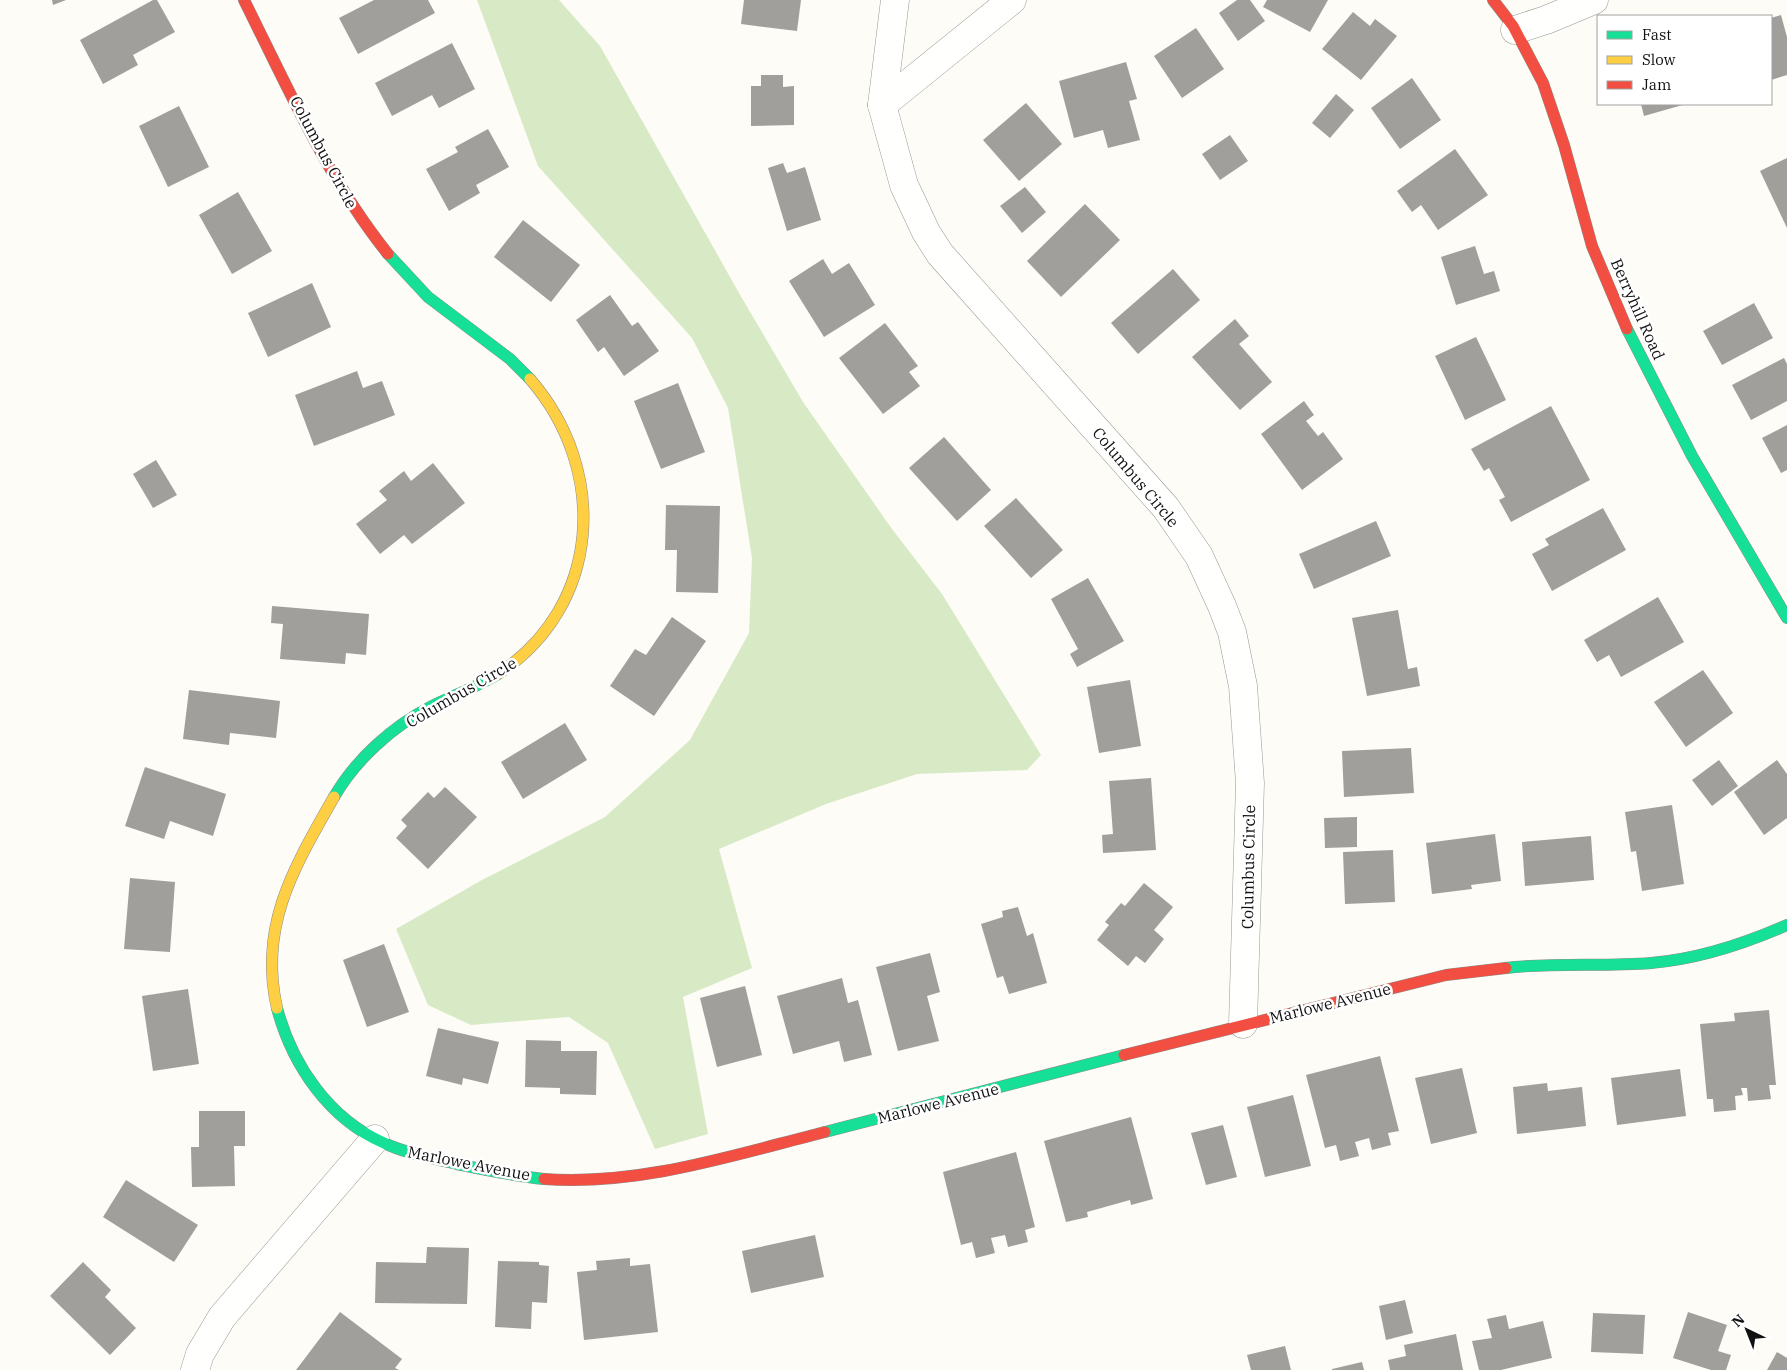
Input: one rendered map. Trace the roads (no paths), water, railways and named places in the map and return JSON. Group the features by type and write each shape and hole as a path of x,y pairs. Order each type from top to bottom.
{"street":[{"name":"Columbus Circle","path":"244,0 348,201 385,251 434,302 522,370 549,404 569,442 584,499 583,540 580,560 566,598 556,616 517,661 482,683 428,709 386,737 354,768 344,782 284,889 273,930 271,972 278,1014 293,1053 315,1089 341,1116 375,1139"},
{"name":"Columbus Circle","path":"895,0 882,105 904,185 926,232 940,254 1166,508 1198,556 1232,632 1243,686 1250,783 1244,1024"},
{"path":"882,105 1012,0"},
{"name":"Berryhill Road","path":"1493,0 1532,57 1554,109 1590,241 1610,291 1662,401 1715,498 1787,618"},
{"path":"1514,30 1546,20 1594,0"},
{"name":"Marlowe Avenue","path":"375,1139 412,1154 512,1175 578,1180 644,1175 676,1170 1244,1024 1446,976 1515,967 1652,963 1694,957 1749,942 1787,925"},
{"path":"194,1370 200,1354 222,1317 375,1139"}]}
